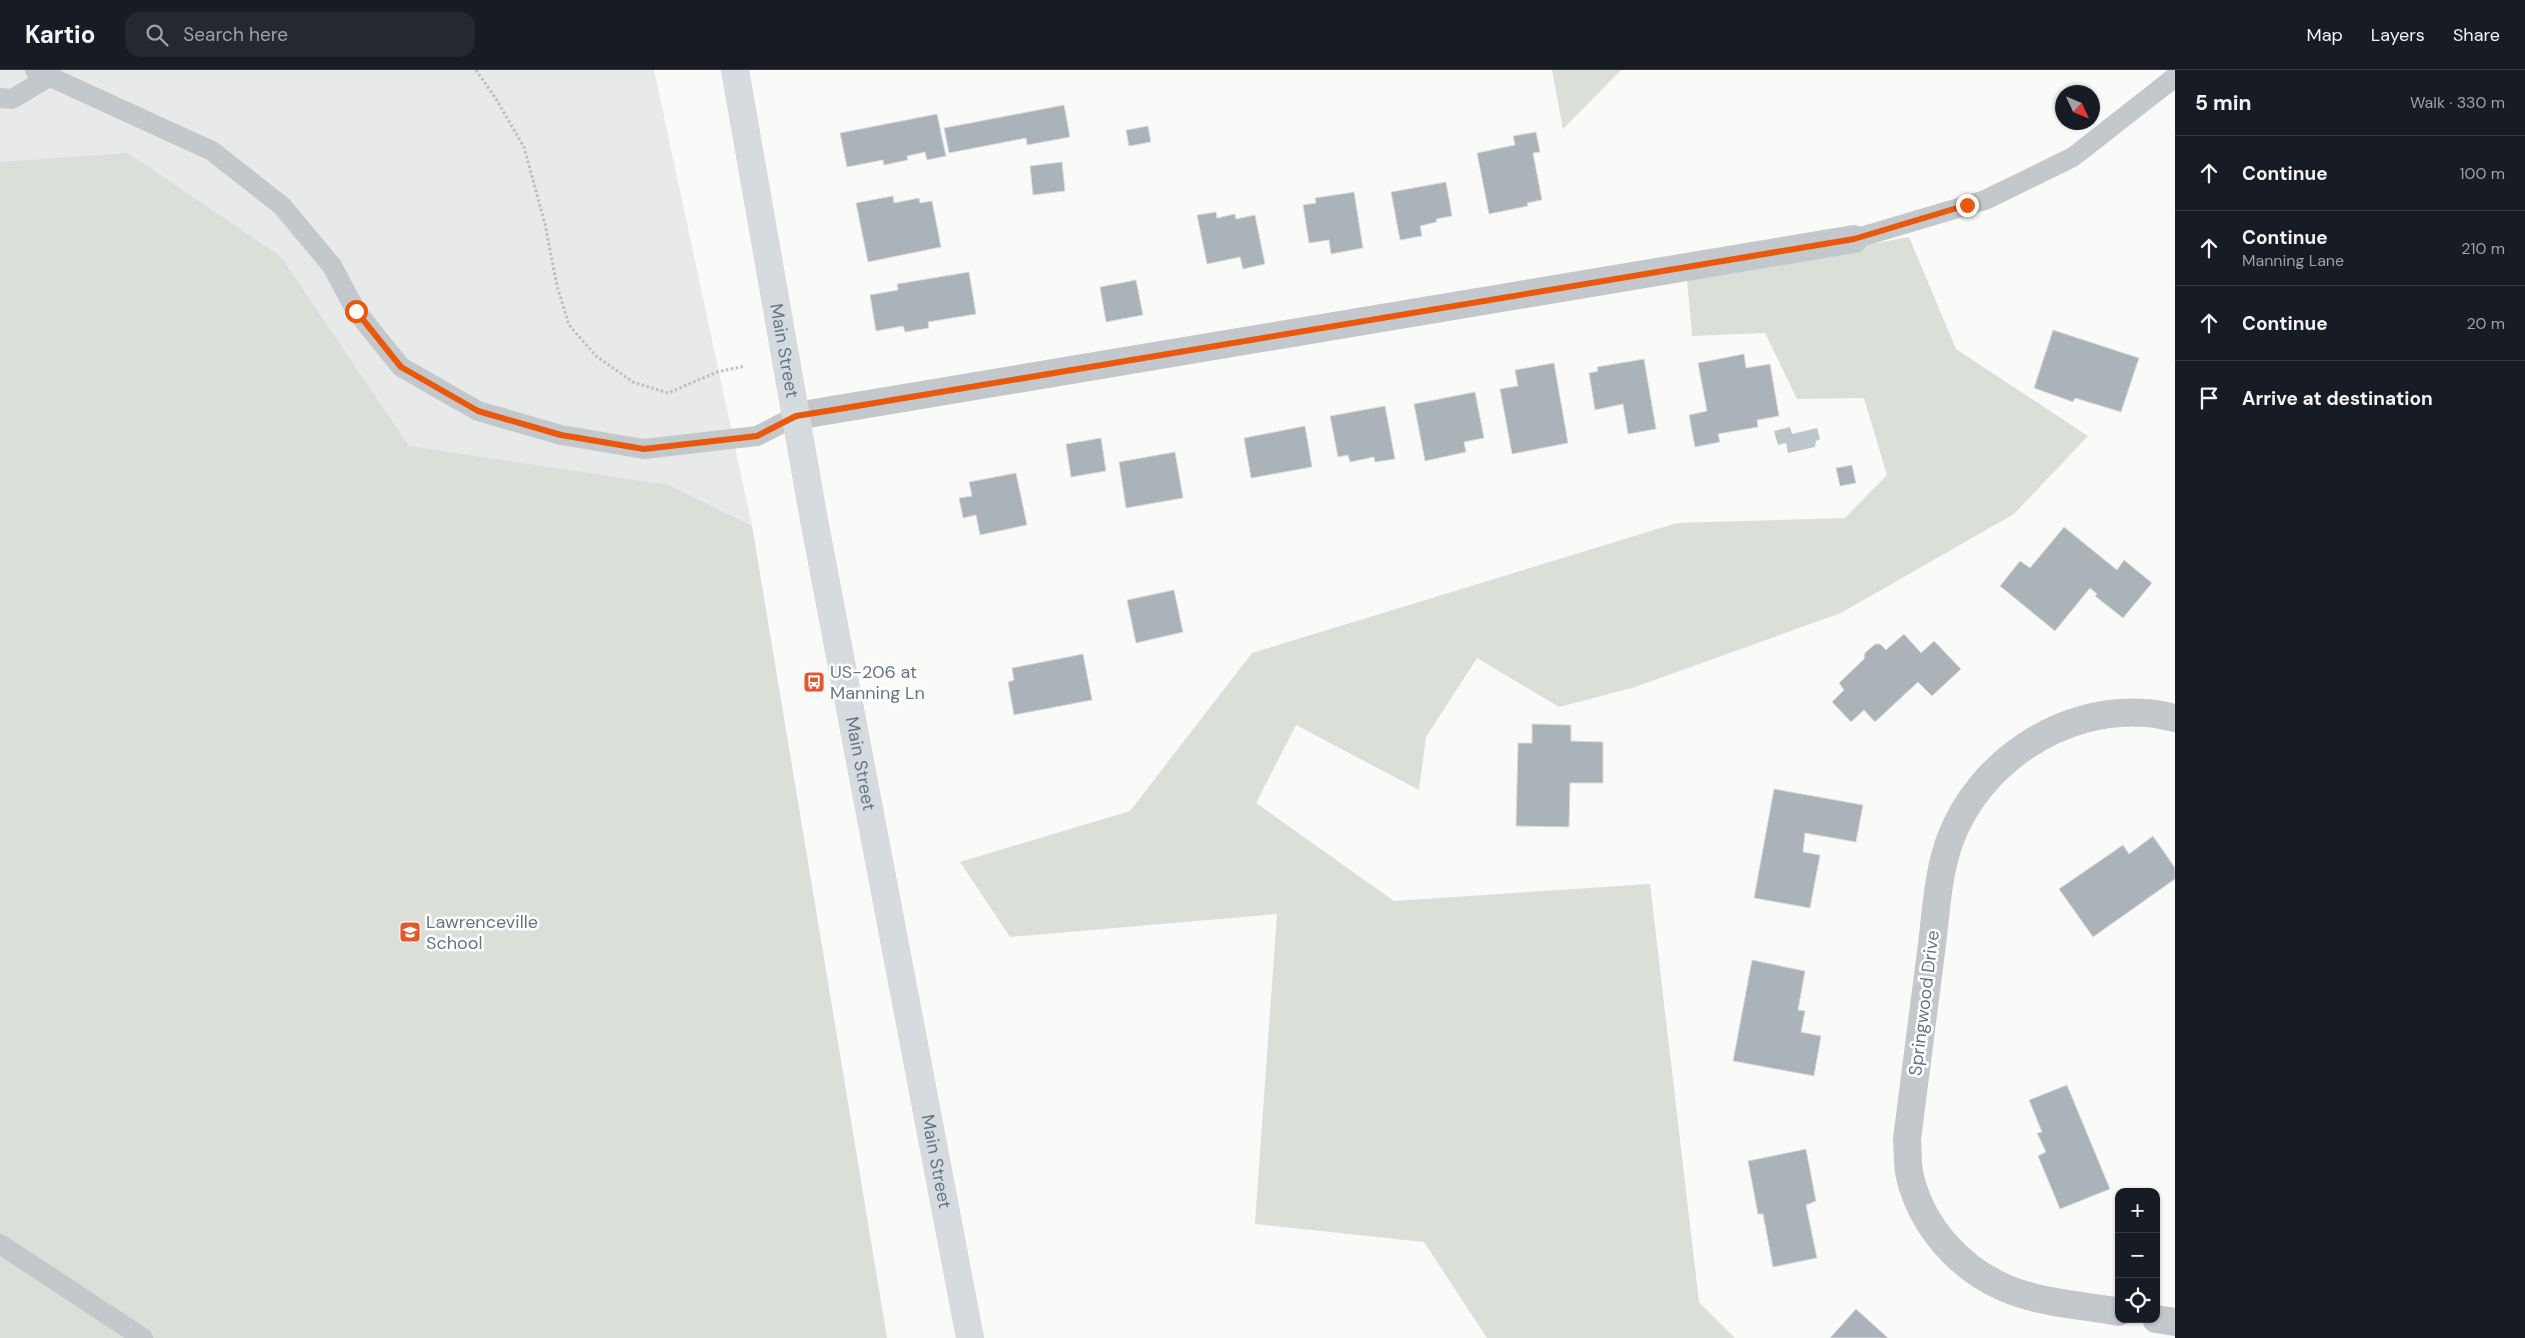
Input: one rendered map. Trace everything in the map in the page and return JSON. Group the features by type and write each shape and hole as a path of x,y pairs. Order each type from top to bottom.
{"highway":[{"name":"Main Street","path":"735,70 796,416 895,953 970,1338"}],"street":[{"path":"796,416 1854,239"},
{"name":"Springwood Drive","path":"2115,1311 2036,1298 2004,1288 1973,1271 1946,1247 1924,1216 1910,1177 1907,1139 1940,882 1950,840 1970,801 1994,772 2025,746 2061,726 2104,715 2145,713 2175,718"},
{"path":"2160,1320 2175,1322"}],"lane":[{"path":"0,98 12,99 42,74 212,151 282,206 332,266 356,311 401,367 478,411 561,435 644,449 757,436 796,416"},
{"path":"1854,239 1985,200 2073,157 2175,77"},
{"path":"0,1244 143,1338"}],"path":[{"path":"476,70 496,99 524,147 545,224 557,286 569,325 596,356 633,382 668,393 717,372 745,366"}],"shaded area":[{"name":"Lawrenceville School","path":"0,70 654,70 752,526 887,1338 0,1338"},
{"path":"1552,70 1621,70 1563,129"},
{"name":"Lawrenceville School","path":"128,153 281,257 409,446 668,485 752,526 887,1338 0,1338 0,162"},
{"path":"1909,237 1956,349 2088,436 2014,514 1841,613 1632,688 1559,707 1477,658 1426,737 1419,790 1296,725 1256,803 1394,901 1650,884 1699,1302 1735,1338 1487,1338 1424,1242 1255,1224 1277,914 1010,937 960,862 1130,811 1252,653 1677,523 1845,518 1887,475 1864,398 1797,399 1765,333 1692,336 1687,279"},
{"path":"1790,427 1792,434 1817,428 1820,439 1816,441 1815,447 1788,453 1786,443 1778,445 1774,431"}],"building":[{"path":"1064,105 1070,137 1027,145 1026,138 949,153 944,128"},
{"path":"937,114 946,156 927,160 925,152 907,156 908,160 884,165 883,160 847,167 840,133"},
{"path":"1148,126 1151,142 1129,146 1126,130"},
{"path":"1536,132 1540,152 1533,153 1542,200 1527,203 1528,206 1489,214 1477,153 1515,145 1513,136"},
{"path":"1062,162 1065,191 1033,195 1030,166"},
{"path":"1446,182 1452,216 1436,219 1437,222 1420,226 1422,236 1400,240 1391,192"},
{"path":"1354,192 1363,248 1331,254 1329,240 1309,243 1303,205 1316,203 1315,198"},
{"path":"893,196 894,203 919,198 920,203 932,201 941,247 868,262 856,203"},
{"path":"1216,212 1217,218 1235,214 1236,219 1255,215 1265,264 1243,269 1240,257 1207,264 1197,215"},
{"path":"969,272 976,314 928,322 929,328 905,332 903,326 876,331 870,295 898,290 897,284"},
{"path":"1136,280 1143,315 1106,322 1100,287"},
{"path":"2053,330 2139,358 2121,412 2075,398 2073,402 2034,388"},
{"path":"1744,354 1746,368 1770,364 1779,416 1757,420 1758,427 1718,434 1720,442 1695,447 1689,415 1707,411 1698,363"},
{"path":"1644,359 1656,429 1628,434 1623,404 1595,410 1589,373 1598,371 1597,367"},
{"path":"1554,363 1568,443 1512,454 1500,389 1518,386 1515,370"},
{"path":"1475,392 1484,438 1464,442 1466,452 1425,461 1414,404"},
{"path":"1385,406 1395,459 1375,462 1374,457 1350,462 1348,455 1338,457 1330,416"},
{"path":"1305,426 1312,467 1251,478 1244,438"},
{"path":"1101,438 1106,471 1071,477 1066,444"},
{"path":"1175,452 1183,498 1126,508 1119,462"},
{"path":"1852,465 1856,483 1840,486 1836,468"},
{"path":"1016,473 1027,525 980,535 976,515 963,518 959,498 972,496 969,482"},
{"path":"2064,527 2117,570 2124,560 2152,583 2123,618 2095,596 2097,594 2090,588 2055,631 2000,586 2020,561 2030,568"},
{"path":"1174,590 1183,632 1136,643 1127,600"},
{"path":"1904,634 1921,653 1934,641 1961,669 1932,696 1918,682 1875,722 1864,710 1851,722 1832,702 1844,690 1839,683 1864,659 1865,653 1875,644 1880,644 1886,650"},
{"path":"1083,654 1092,700 1014,715 1008,682 1014,680 1012,668"},
{"path":"1532,724 1571,725 1571,741 1603,742 1603,783 1570,783 1569,827 1516,826 1518,743 1532,743"},
{"path":"1774,789 1863,805 1856,842 1805,833 1803,852 1820,855 1810,908 1754,898"},
{"path":"2153,836 2175,868 2175,879 2093,937 2059,889 2123,845 2129,854"},
{"path":"1752,960 1805,971 1798,1010 1805,1011 1801,1032 1821,1036 1814,1076 1733,1061"},
{"path":"2067,1085 2110,1189 2060,1209 2038,1156 2046,1152 2037,1133 2042,1132 2029,1100"},
{"path":"1806,1149 1816,1201 1806,1205 1817,1258 1773,1267 1763,1214 1758,1214 1748,1161"},
{"path":"1856,1309 1888,1338 1830,1338"}],"place":[{"name":"US-206 at Manning Ln","path":"814,682"},
{"name":"Lawrenceville School","path":"410,932"}],"route":[{"path":"356,311 401,367 478,411 561,435 644,449 757,436 796,416 1854,239 1967,205"}]}
